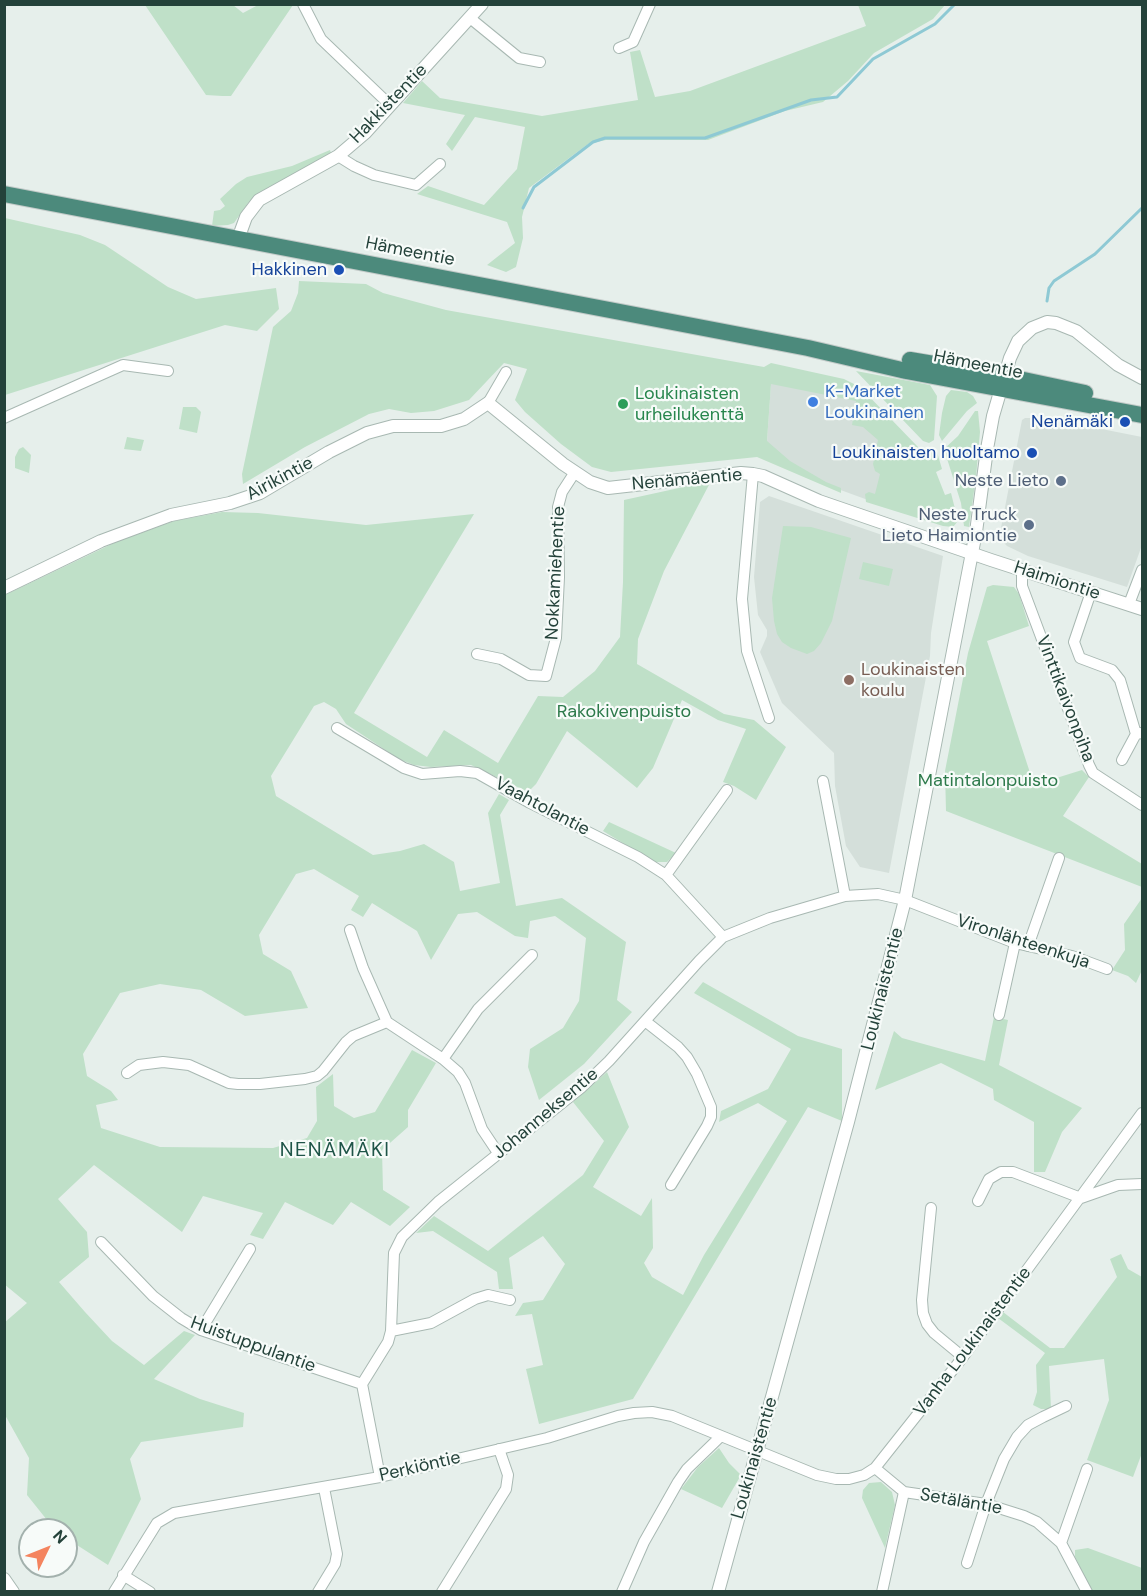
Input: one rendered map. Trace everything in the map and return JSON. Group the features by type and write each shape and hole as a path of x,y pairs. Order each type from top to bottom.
{"highway":[{"name":"Hämeentie","path":"4,194 808,348 846,350 1003,383 1143,416"},
{"name":"Hämeentie","path":"1003,383 1143,405"}],"street":[{"path":"303,4 321,39 390,105"},
{"name":"Hakkistentie","path":"238,239 246,217 260,200 338,156 364,133 482,4"},
{"path":"619,48 633,42 650,4"},
{"path":"470,18 519,58 540,62"},
{"path":"338,156 374,175 416,185 440,164"},
{"name":"Loukinaistentie","path":"718,1592 848,1122 905,900 981,504 987,449 1003,383 1018,341 1032,327 1047,322 1076,331 1118,364 1143,378"},
{"path":"4,418 123,365 168,371"},
{"name":"Airikintie","path":"4,588 101,541 171,515 230,503 260,493 329,452 367,433 393,426 441,426 464,418 488,403 506,372"},
{"name":"Nenämäentie","path":"488,403 575,472 590,482 608,488 741,472 753,474 763,476 819,501 972,553"},
{"name":"Nokkamiehentie","path":"477,654 501,659 529,675 546,676 556,638 559,577 558,507 562,492 575,472"},
{"path":"753,474 742,599 747,651 769,718"},
{"name":"Haimiontie","path":"972,553 1143,609"},
{"name":"Vinttikaivonpiha","path":"1022,569 1022,586 1093,773 1143,805"},
{"path":"1129,604 1143,570"},
{"path":"1091,592 1074,642 1080,658 1112,670 1120,680 1139,734 1122,760"},
{"name":"Vaahtolantie","path":"337,728 404,768 422,774 460,771 477,773 530,803 638,857 666,875 723,937"},
{"path":"823,782 845,896"},
{"path":"666,875 727,790"},
{"path":"1028,946 1059,858"},
{"name":"Johanneksentie","path":"362,1384 388,1342 391,1331 393,1264 397,1245 420,1218 582,1087 609,1061 723,937 770,918 845,896 878,894 905,900"},
{"name":"Vironlähteenkuja","path":"905,900 1015,943 1072,956 1107,969"},
{"path":"350,930 363,968 387,1022 443,1059 458,1072 465,1083 482,1130 498,1153"},
{"path":"999,1015 1015,943"},
{"path":"443,1059 478,1009 532,954"},
{"path":"645,1021 687,1057 711,1107 711,1118 707,1126 671,1185"},
{"path":"127,1073 139,1065 163,1062 189,1065 229,1083 260,1084 305,1079 317,1076 323,1071 353,1036 387,1022"},
{"name":"Vanha Loukinaistentie","path":"757,1451 817,1475 836,1479 864,1476 875,1468 963,1357 1143,1113"},
{"path":"978,1201 989,1179 1001,1172 1013,1172 1081,1198 1118,1185 1143,1184"},
{"path":"931,1208 922,1300 923,1312 927,1324 934,1333 963,1357"},
{"name":"Huistuppulantie","path":"100,1242 153,1296 180,1318 201,1330 362,1384"},
{"path":"201,1330 250,1249"},
{"path":"391,1331 431,1323 475,1299 488,1295 510,1300"},
{"path":"362,1384 380,1477"},
{"path":"967,1563 1004,1459 1017,1437 1043,1416 1066,1406"},
{"name":"Perkiöntie","path":"114,1592 157,1523 174,1513 380,1477 548,1438 634,1413 651,1412 672,1416 757,1451"},
{"path":"622,1592 644,1542 678,1482 687,1469 720,1437"},
{"path":"442,1592 506,1489 508,1475 499,1449"},
{"path":"875,1468 904,1492 882,1592"},
{"path":"1061,1543 1087,1469"},
{"path":"318,1592 335,1564 337,1554 324,1488"},
{"name":"Setäläntie","path":"904,1492 987,1504 1037,1522 1061,1543 1087,1592"},
{"path":"123,1575 150,1592"},
{"path":"4,1580 13,1592"}],"shaded area":[{"path":"772,368 846,383 870,410 898,511 805,477 766,456"},
{"path":"1046,418 1142,437 1142,545 1127,587 1028,556 1007,546 999,538 1022,420"},
{"name":"Loukinaisten koulu","path":"769,496 943,556 931,633 930,656 889,873 860,867 846,846 835,786 834,753 782,703 760,652 767,636 767,630 758,615 754,577 760,502"}],"green space":[{"path":"145,5 233,5 243,13 258,5 293,5 231,96 222,96 206,95"},
{"path":"858,5 945,5 933,19 874,53 848,81 823,102 785,111 708,140 606,140 588,144 529,188 522,217 523,238 516,267 506,272 487,265 515,243 507,222 417,194 428,186 484,205 517,169 525,127 475,117 452,151 446,144 465,115 403,103 422,81 440,98 542,116 638,100 630,52 640,50 655,97 690,91 866,26"},
{"path":"330,150 331,153 248,203 234,223 212,226 214,211 225,206 220,199 236,184 247,177 292,166"},
{"path":"5,218 80,235 105,245 168,287 196,299 276,288 279,309 257,331 225,325 5,395"},
{"path":"299,281 366,284 383,293 446,310 764,367 771,363 844,379 860,387 918,447 926,451 937,452 942,469 936,472 945,495 951,493 958,521 953,527 943,526 866,502 865,494 869,492 875,494 880,474 875,471 873,464 878,440 863,427 852,425 856,401 771,384 767,441 790,461 841,488 841,493 757,457 611,472 592,467 561,444 525,412 515,400 527,369 504,363 469,400 434,411 411,413 389,409 369,414 305,447 243,484 242,474 273,327 291,311 298,293"},
{"path":"856,371 930,385 937,396 934,440 929,443 923,441"},
{"path":"951,390 967,392 977,403 967,411 942,441 939,435 942,413 946,396"},
{"path":"183,407 196,407 201,412 197,433 179,429"},
{"path":"975,411 978,411 980,432 969,527 964,526 961,503 944,449 958,436"},
{"path":"127,437 144,440 141,451 124,449"},
{"path":"23,447 31,455 29,473 15,468 15,457 19,449"},
{"name":"Rakokivenpuisto","path":"711,481 664,571 638,639 637,664 724,714 754,720 786,747 756,800 723,782 746,729 718,720 682,700 653,768 637,788 567,731 536,784 528,792 471,765 431,767 414,765 399,759 346,724 336,709 324,702 314,706 271,776 276,796 373,855 424,844 454,862 460,891 500,883 488,813 499,794 509,800 500,815 516,906 562,898 626,942 617,1000 632,1012 584,1064 539,1100 528,1067 530,1049 563,1028 579,1001 586,938 555,916 530,921 528,938 515,936 477,912 458,914 431,960 417,931 372,903 363,917 351,910 359,896 314,869 296,874 259,935 263,954 291,971 308,1008 245,1016 201,990 160,984 120,993 83,1054 87,1076 111,1091 118,1100 96,1105 101,1128 160,1147 273,1148 307,1138 317,1121 316,1087 333,1074 334,1106 354,1118 375,1112 412,1050 436,1063 408,1110 408,1127 382,1150 383,1190 410,1207 390,1226 351,1202 333,1225 285,1202 263,1239 250,1235 263,1213 203,1196 182,1232 94,1165 58,1199 87,1232 89,1257 59,1282 85,1312 112,1341 144,1365 184,1331 195,1335 154,1379 200,1399 244,1413 243,1427 141,1442 130,1459 141,1499 108,1565 78,1546 78,1518 45,1518 27,1495 29,1458 5,1415 4,1323 27,1303 4,1284 5,595 116,542 174,521 222,512 258,513 366,525 474,514 354,713 427,757 444,730 498,763 538,696 563,697 595,671 620,637 624,500"},
{"path":"783,526 811,527 851,538 832,621 821,643 814,651 807,654 782,642 777,634 774,621 772,598"},
{"path":"863,562 893,569 889,586 859,579"},
{"name":"Matintalonpuisto","path":"993,585 1014,587 1019,594 1029,626 987,641 1034,785 1082,770 1089,777 1063,816 1142,864 1142,887 946,811 945,771 968,653 987,587"},
{"path":"609,822 676,853 667,862 654,862 603,831"},
{"path":"1142,898 1142,970 1136,983 1128,976 1112,970 1125,950 1124,924"},
{"path":"703,982 798,1036 842,1049 842,1121 808,1107 633,1399 539,1424 526,1369 543,1365 532,1314 515,1316 523,1303 543,1300 565,1264 543,1236 509,1258 513,1289 499,1289 497,1272 433,1231 416,1233 434,1216 488,1251 583,1175 604,1141 573,1102 607,1072 629,1127 593,1187 641,1216 652,1198 653,1248 644,1263 652,1277 683,1295 704,1255 787,1121 758,1103 719,1122 721,1111 768,1089 791,1049 694,993"},
{"path":"994,1017 1008,1020 999,1065 1082,1108 1062,1132 1045,1172 1034,1172 1034,1122 994,1100 993,1089 941,1063 875,1090 894,1031 902,1038 985,1061"},
{"path":"1121,1254 1128,1269 1142,1277 1142,1453 1133,1477 1087,1460 1109,1400 1104,1359 1049,1366 1051,1409 1041,1409 1033,1405 1037,1392 1036,1365 1045,1353 998,1318 1003,1312 1050,1348 1064,1348 1117,1277 1110,1259"},
{"path":"719,1448 741,1475 722,1508 681,1489 698,1467"},
{"path":"881,1482 892,1492 895,1505 885,1548 862,1498 863,1490 869,1483"},
{"path":"1088,1548 1142,1568 1142,1591 1091,1591 1075,1557 1075,1550"}],"waterway":[{"path":"523,208 534,187 593,142 605,138 705,138 811,100 837,97 873,59 935,24 955,4"},
{"path":"1047,301 1049,288 1054,281 1095,254 1142,208"}],"place":[{"name":"Hakkinen","path":"339,270"},
{"name":"K-Market Loukinainen","path":"813,402"},
{"name":"Loukinaisten urheilukenttä","path":"623,404"},
{"name":"Nenämäki","path":"1125,422"},
{"name":"Loukinaisten huoltamo","path":"1032,453"},
{"name":"Neste Lieto","path":"1061,481"},
{"name":"Neste Truck Lieto Haimiontie","path":"1029,525"},
{"name":"Loukinaisten koulu","path":"849,680"}],"district":[{"name":"NENÄMÄKI","path":"335,1151"}]}
